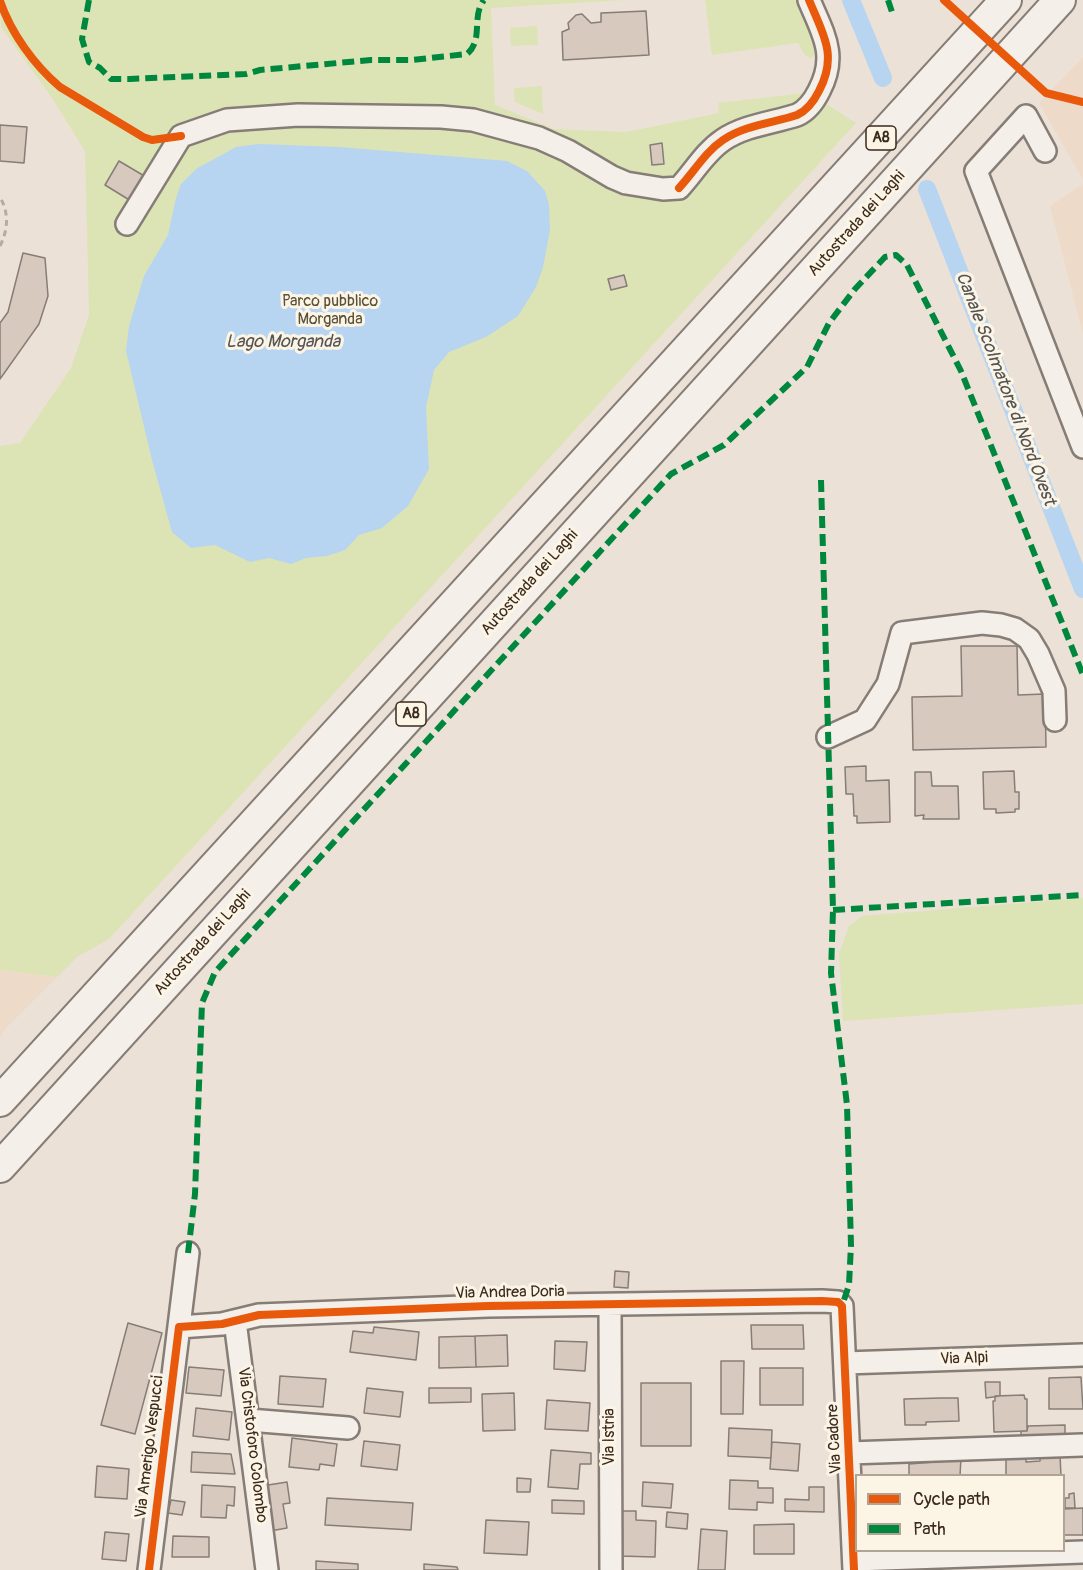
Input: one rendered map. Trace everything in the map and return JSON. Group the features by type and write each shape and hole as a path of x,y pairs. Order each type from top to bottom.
{"highway":[{"name":"A8","path":"0,1101 1006,0"},
{"name":"Autostrada dei Laghi","path":"0,1167 1059,0"}],"street":[{"path":"127,224 181,136 227,120 286,116 441,117 473,120 539,138 626,183 663,189 679,188 709,152 723,140 752,127 804,112 814,100 824,82 829,50 809,0"},
{"path":"1045,151 1026,116 976,171 1083,447"},
{"path":"828,737 866,720 888,684 903,633 982,623 1015,629 1029,639 1054,691 1055,720"},
{"name":"Via Amerigo Vespucci","path":"149,1570 188,1253"},
{"name":"Via Andrea Doria","path":"178,1327 235,1321 259,1315 488,1306 822,1301 838,1302 842,1306"},
{"name":"Via Istria","path":"610,1305 611,1570"},
{"name":"Via Cadore","path":"842,1306 854,1565"},
{"name":"Via Cristoforo Colombo","path":"235,1321 267,1570"},
{"name":"Via Alpi","path":"845,1363 1083,1355"},
{"path":"249,1420 348,1428"},
{"path":"849,1453 1083,1444"},
{"path":"854,1565 1083,1552"}],"path":[{"path":"0,246 5,236 7,217 1,199"}],"shaded area":[{"path":"1083,57 1083,180 1039,103"},
{"path":"1083,184 1083,334 1050,206"},
{"path":"0,970 57,977 4,1030 0,1038"}],"green space":[{"name":"Parco pubblico Morganda","path":"0,0 625,0 491,8 495,105 554,129 626,132 719,113 718,103 805,93 814,96 856,123 109,939 77,957 57,977 0,970 0,446 20,443 71,368 89,315 85,151 52,98 1,27"},
{"path":"705,0 801,0 820,47 811,59 804,54 798,43 712,55"},
{"path":"537,26 538,45 511,46 510,28"},
{"path":"542,86 543,114 515,102 514,88"},
{"path":"1083,898 1083,1004 843,1021 839,953 849,926 862,916"}],"water":[{"name":"Lago Morganda","path":"258,144 339,147 507,161 527,171 545,191 549,205 550,230 543,267 536,287 518,316 486,337 449,352 434,370 426,407 429,469 408,506 382,528 359,535 345,550 327,556 306,558 291,564 269,558 250,562 215,545 191,548 172,532 126,351 129,326 144,276 168,235 181,184 196,169 236,147"}],"building":[{"path":"646,11 649,55 563,60 562,32 569,29 568,23 576,15 582,14 591,23 601,22 601,13"},
{"path":"0,125 27,127 24,163 0,161"},
{"path":"662,143 664,164 652,165 650,145"},
{"path":"119,161 146,177 131,201 105,185"},
{"path":"23,253 45,258 48,296 39,324 0,379 0,323 8,312"},
{"path":"624,275 627,286 611,290 608,279"},
{"path":"961,646 1017,646 1018,695 1045,694 1046,747 913,750 912,697 962,696"},
{"path":"866,766 866,781 889,780 890,822 857,823 857,816 854,816 853,794 846,794 845,767"},
{"path":"1014,771 1015,792 1019,792 1019,809 1015,809 1015,812 996,813 996,809 984,809 983,772"},
{"path":"915,772 931,772 932,786 958,786 959,819 923,819 924,815 915,816"},
{"path":"615,1271 629,1272 628,1288 614,1287"},
{"path":"128,1323 162,1333 135,1434 101,1425"},
{"path":"751,1325 803,1325 804,1349 752,1349"},
{"path":"374,1327 419,1332 416,1360 350,1352 353,1331 373,1333"},
{"path":"507,1335 508,1366 476,1367 475,1336"},
{"path":"475,1336 476,1367 439,1368 439,1337"},
{"path":"555,1341 587,1342 585,1371 554,1369"},
{"path":"721,1361 744,1361 743,1414 721,1414"},
{"path":"189,1367 224,1370 221,1396 186,1393"},
{"path":"760,1368 803,1368 803,1405 760,1405"},
{"path":"280,1376 326,1379 323,1407 278,1404"},
{"path":"1081,1377 1083,1409 1049,1409 1049,1378"},
{"path":"985,1382 1000,1382 1000,1396 986,1398"},
{"path":"641,1383 691,1383 691,1446 641,1446"},
{"path":"367,1388 403,1392 400,1417 364,1413"},
{"path":"429,1388 471,1388 471,1402 429,1403"},
{"path":"514,1393 515,1430 483,1431 482,1394"},
{"path":"1024,1395 1027,1399 1027,1431 994,1432 993,1401 995,1401 995,1396"},
{"path":"958,1398 959,1421 905,1425 904,1399"},
{"path":"547,1400 590,1403 588,1431 545,1429"},
{"path":"196,1408 232,1412 229,1440 193,1436"},
{"path":"1065,1425 1065,1442 1021,1444 1021,1431 1027,1431 1028,1426"},
{"path":"729,1428 772,1430 771,1458 728,1456"},
{"path":"292,1438 337,1444 334,1466 320,1464 319,1470 289,1467"},
{"path":"364,1441 400,1445 397,1470 361,1466"},
{"path":"772,1442 800,1444 798,1471 770,1469"},
{"path":"551,1450 591,1453 591,1464 580,1464 578,1489 548,1487"},
{"path":"192,1452 231,1454 235,1474 191,1472"},
{"path":"1060,1455 1061,1474 1006,1474 1006,1457 1026,1456 1026,1462 1040,1461 1040,1456"},
{"path":"946,1457 961,1457 960,1474 909,1474 909,1464 946,1461"},
{"path":"97,1466 129,1469 127,1499 95,1497"},
{"path":"517,1478 531,1479 530,1492 517,1492"},
{"path":"730,1480 758,1481 758,1488 773,1488 773,1503 757,1502 757,1510 729,1509"},
{"path":"287,1482 290,1503 283,1504 287,1528 270,1531 262,1486"},
{"path":"643,1482 673,1484 671,1508 642,1506"},
{"path":"202,1485 235,1487 234,1506 227,1505 226,1518 201,1517"},
{"path":"809,1487 824,1487 824,1512 785,1511 785,1499 809,1500"},
{"path":"1074,1493 1075,1508 1065,1508 1065,1498 1069,1498 1069,1494"},
{"path":"327,1498 413,1503 411,1530 325,1525"},
{"path":"171,1500 185,1502 182,1515 168,1513"},
{"path":"552,1500 584,1501 584,1514 552,1513"},
{"path":"1083,1508 1083,1535 1065,1535 1065,1509"},
{"path":"621,1511 636,1511 636,1520 656,1521 655,1557 619,1556"},
{"path":"667,1512 688,1514 687,1529 666,1527"},
{"path":"486,1520 529,1522 527,1555 484,1553"},
{"path":"794,1524 794,1554 754,1554 754,1525"},
{"path":"701,1529 727,1531 725,1570 698,1570"},
{"path":"105,1532 129,1534 126,1561 102,1559"},
{"path":"173,1536 209,1537 209,1557 172,1557"},
{"path":"316,1561 358,1564 358,1570 316,1570"},
{"path":"424,1564 457,1567 458,1570 424,1570"}],"waterway":[{"name":"Canale Scolmatore di Nord Ovest","path":"851,0 883,78"},
{"name":"Canale Scolmatore di Nord Ovest","path":"927,189 1083,589"}],"marked path":[{"path":"89,0 82,39 89,62 100,68 111,79 246,74 260,70 467,54 475,42 478,13 484,0"},
{"path":"888,0 892,12"},
{"path":"188,1253 195,1194 202,1003 215,972 671,474 724,445 807,367 829,323 855,289 885,257 896,255 907,265 961,371 1083,675"},
{"path":"821,480 833,910 831,973 847,1105 851,1245 849,1285 842,1306"},
{"path":"833,910 1083,895"}],"cycle path":[{"path":"679,188 705,156 723,140 750,128 797,115 813,102 825,78 828,55 823,34 809,0"},
{"path":"944,0 1046,93 1083,102"},
{"path":"0,1 10,25 24,48 60,87 143,137 152,140 181,136"},
{"path":"149,1570 179,1327 222,1324 259,1315 488,1306 822,1301 838,1302 842,1306 854,1570"}]}
